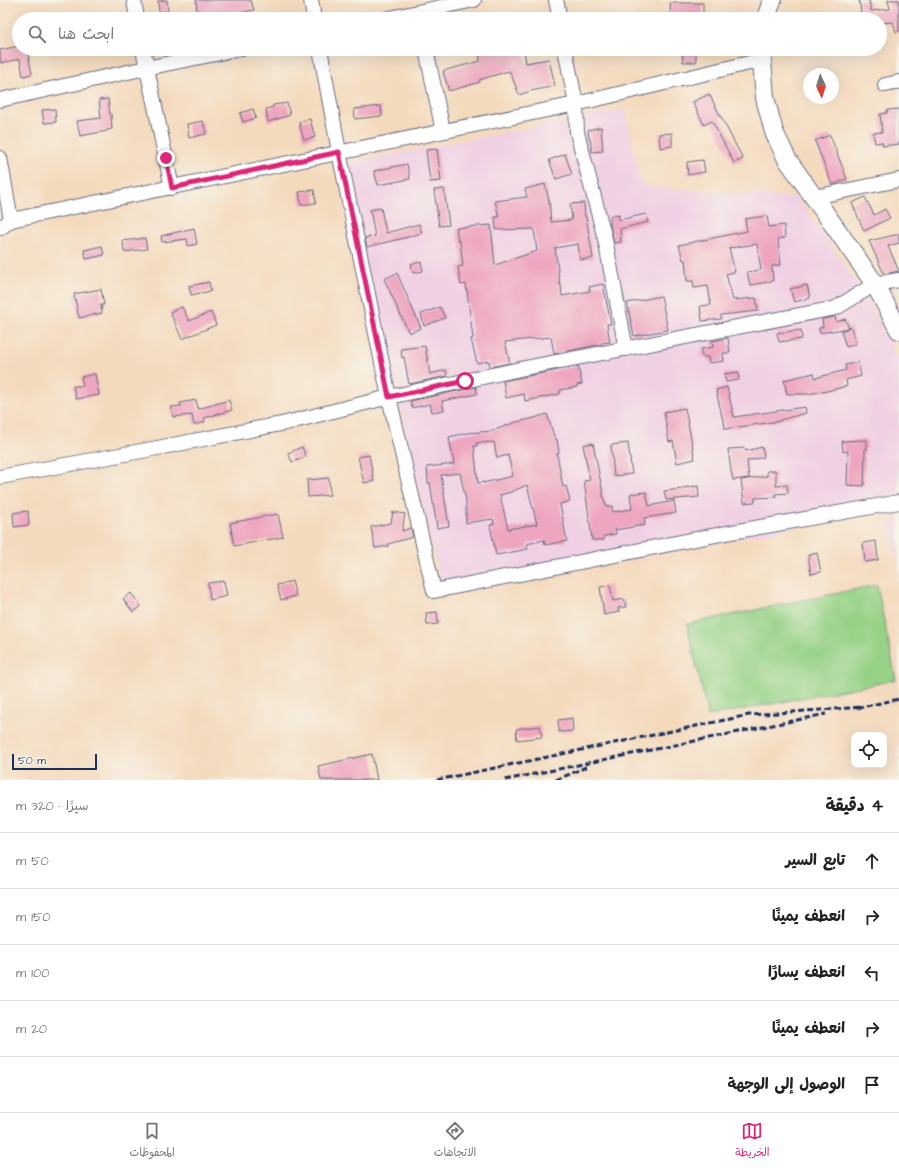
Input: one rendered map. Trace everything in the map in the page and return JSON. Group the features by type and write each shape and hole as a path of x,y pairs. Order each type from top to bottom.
{"main road":[{"path":"768,12 772,0"},
{"path":"762,56 765,98 774,132 787,159 875,284 899,330"}],"street":[{"path":"134,0 136,12"},
{"path":"311,0 313,12"},
{"path":"418,10 474,0"},
{"path":"556,0 559,12"},
{"path":"144,56 172,188"},
{"path":"0,100 205,56"},
{"path":"321,56 339,152 389,397 434,591 721,534 899,502"},
{"path":"427,56 443,131"},
{"path":"567,56 576,104 577,132 605,239 626,349"},
{"path":"0,228 11,220 576,104 755,56"},
{"path":"885,85 899,82"},
{"path":"0,158 11,220"},
{"path":"814,197 899,180"},
{"path":"0,477 278,424 389,397 525,368 836,308 875,284 899,280"}],"shaded area":[{"path":"625,109 642,186 797,198 865,294 899,361 899,507 444,596 343,164"},
{"path":"899,517 899,565 888,520"}],"green space":[{"path":"877,585 896,680 708,716 687,624"}],"building":[{"path":"167,0 168,11 159,12 158,1"},
{"path":"196,0 251,0 254,10 244,12 188,12 197,11"},
{"path":"859,0 869,0 871,11 890,9 888,0 899,0 899,31 896,32 893,22 887,22 887,12 861,12"},
{"path":"670,3 703,3 703,12 671,12"},
{"path":"12,47 12,56 28,56 32,74 23,76 20,59 1,63 0,50"},
{"path":"480,56 525,56 526,63 549,59 555,86 519,95 509,71 479,80 480,82 449,91 443,71 480,61"},
{"path":"683,56 696,56 696,62 683,62"},
{"path":"709,94 743,159 734,163 712,121 704,125 693,102"},
{"path":"108,99 112,129 80,136 77,121 101,118 99,100"},
{"path":"287,103 290,115 268,122 266,109 273,107 273,105"},
{"path":"381,106 382,116 355,119 354,109"},
{"path":"55,109 56,122 44,123 42,110"},
{"path":"253,109 256,118 243,122 240,113"},
{"path":"899,109 899,144 883,146 882,142 875,143 873,133 882,132 880,114 887,113 887,110"},
{"path":"310,119 315,137 304,140 299,122"},
{"path":"203,121 206,134 189,138 187,124"},
{"path":"601,127 603,151 592,152 588,130"},
{"path":"672,133 672,146 660,148 659,134"},
{"path":"830,135 847,179 832,185 815,141"},
{"path":"437,149 441,181 430,182 426,150"},
{"path":"565,154 572,174 556,179 549,160"},
{"path":"703,160 705,172 688,175 687,162"},
{"path":"407,164 410,179 378,185 374,171"},
{"path":"545,184 549,201 551,222 572,220 570,204 584,203 585,217 593,258 580,260 578,244 555,248 562,296 590,291 589,287 603,284 611,324 607,324 610,342 554,354 551,337 505,342 510,363 490,367 489,361 477,363 471,339 473,338 466,284 461,285 458,267 463,266 460,241 458,241 456,228 491,225 495,265 537,251 534,229 496,230 495,217 499,217 495,201 527,197 525,189"},
{"path":"444,189 449,225 439,226 434,190"},
{"path":"314,190 316,203 301,205 299,192"},
{"path":"865,197 874,215 885,209 890,218 864,231 852,203"},
{"path":"381,208 386,233 419,224 422,233 367,247 365,238 375,236 370,210"},
{"path":"646,214 648,222 620,229 621,242 614,243 610,216 619,215 619,220"},
{"path":"767,216 769,227 784,225 785,238 778,239 781,265 772,266 773,281 750,285 747,272 761,270 757,244 729,248 735,272 726,274 733,300 756,298 758,311 721,315 721,319 702,321 700,306 711,305 708,286 694,288 693,281 687,281 685,260 683,260 679,245 747,231 745,219"},
{"path":"194,228 197,244 188,246 187,239 162,242 161,236"},
{"path":"899,234 899,243 888,246 899,271 884,274 869,241"},
{"path":"145,238 147,249 124,252 123,241"},
{"path":"102,246 104,255 86,259 84,250"},
{"path":"421,262 423,271 413,273 411,264"},
{"path":"397,273 421,328 409,333 384,279"},
{"path":"209,282 211,291 191,295 189,286"},
{"path":"807,285 810,298 794,302 790,289"},
{"path":"101,289 104,305 101,305 102,313 79,318 74,294"},
{"path":"661,296 668,330 634,336 627,303"},
{"path":"182,307 189,321 211,312 216,325 182,339 170,312"},
{"path":"440,307 445,318 424,326 421,314"},
{"path":"835,317 836,322 845,319 849,328 820,333 819,328 823,327 822,319"},
{"path":"851,327 856,344 846,347 841,331"},
{"path":"801,330 802,339 779,342 777,333"},
{"path":"728,338 730,353 723,353 724,361 709,363 708,357 702,357 701,349 713,347 712,341"},
{"path":"425,346 430,374 446,370 447,376 409,384 401,349"},
{"path":"858,362 861,376 846,380 847,386 809,394 787,394 784,380 814,373 815,378 846,370 845,365"},
{"path":"578,366 582,384 577,385 577,387 560,390 560,394 525,401 524,394 506,398 503,381"},
{"path":"738,372 739,380 726,382 724,374"},
{"path":"95,374 99,395 76,399 73,386 83,386 81,377"},
{"path":"476,387 477,394 442,401 444,410 432,412 430,404 412,408 410,401"},
{"path":"727,387 734,417 805,407 806,413 780,421 725,429 716,390"},
{"path":"196,400 198,409 229,400 232,410 204,418 205,422 194,425 192,415 173,417 171,407 181,406 180,403"},
{"path":"685,408 695,459 677,463 673,441 669,442 664,412"},
{"path":"547,414 555,439 557,439 559,453 557,454 563,487 566,486 570,501 560,504 567,541 545,545 544,540 527,544 528,549 496,555 490,525 494,524 493,519 466,523 466,501 460,473 441,475 449,526 437,528 430,483 428,483 427,467 454,464 449,437 467,433 492,431 516,422","holes":["494,442 497,458 508,455 513,476 478,483 474,446 477,446 476,443","527,485 537,524 508,529 500,495"]},
{"path":"867,440 867,449 865,449 864,486 847,485 848,451 843,452 842,441"},
{"path":"593,443 606,507 612,506 613,512 632,509 630,494 646,492 649,506 674,501 676,513 644,518 645,525 615,530 616,534 604,536 604,540 592,540 584,481 590,480 583,445"},
{"path":"628,443 632,474 614,476 611,445"},
{"path":"302,447 306,457 292,462 288,453"},
{"path":"762,447 764,457 747,461 749,478 733,480 728,449 745,448 746,451"},
{"path":"369,455 374,481 364,483 358,457"},
{"path":"767,471 776,471 776,486 787,485 788,493 775,494 776,497 755,498 755,502 744,503 741,480 767,476"},
{"path":"329,478 330,495 308,497 307,480"},
{"path":"698,486 699,497 666,500 664,491"},
{"path":"28,511 29,525 14,527 13,513"},
{"path":"393,512 405,514 402,531 411,528 413,537 388,544 389,546 375,548 371,527 391,523"},
{"path":"278,514 283,537 234,546 230,523"},
{"path":"876,541 878,560 865,562 863,543"},
{"path":"817,553 821,572 811,574 808,555"},
{"path":"224,581 227,596 210,600 208,583"},
{"path":"292,581 296,596 281,600 277,585"},
{"path":"610,585 613,601 624,599 626,607 618,608 619,612 604,615 600,587"},
{"path":"131,593 141,606 133,612 123,599"},
{"path":"437,612 438,624 427,625 426,613"},
{"path":"572,718 573,731 559,732 558,720"},
{"path":"540,726 542,737 517,740 516,729"},
{"path":"372,754 377,780 321,780 318,766"}],"railway":[{"path":"857,708 899,699"},
{"path":"437,780 749,715 863,707"},
{"path":"505,780 826,714"},
{"path":"556,780 586,767"}],"route":[{"path":"166,158 172,188 339,152 389,397 465,381"}]}
